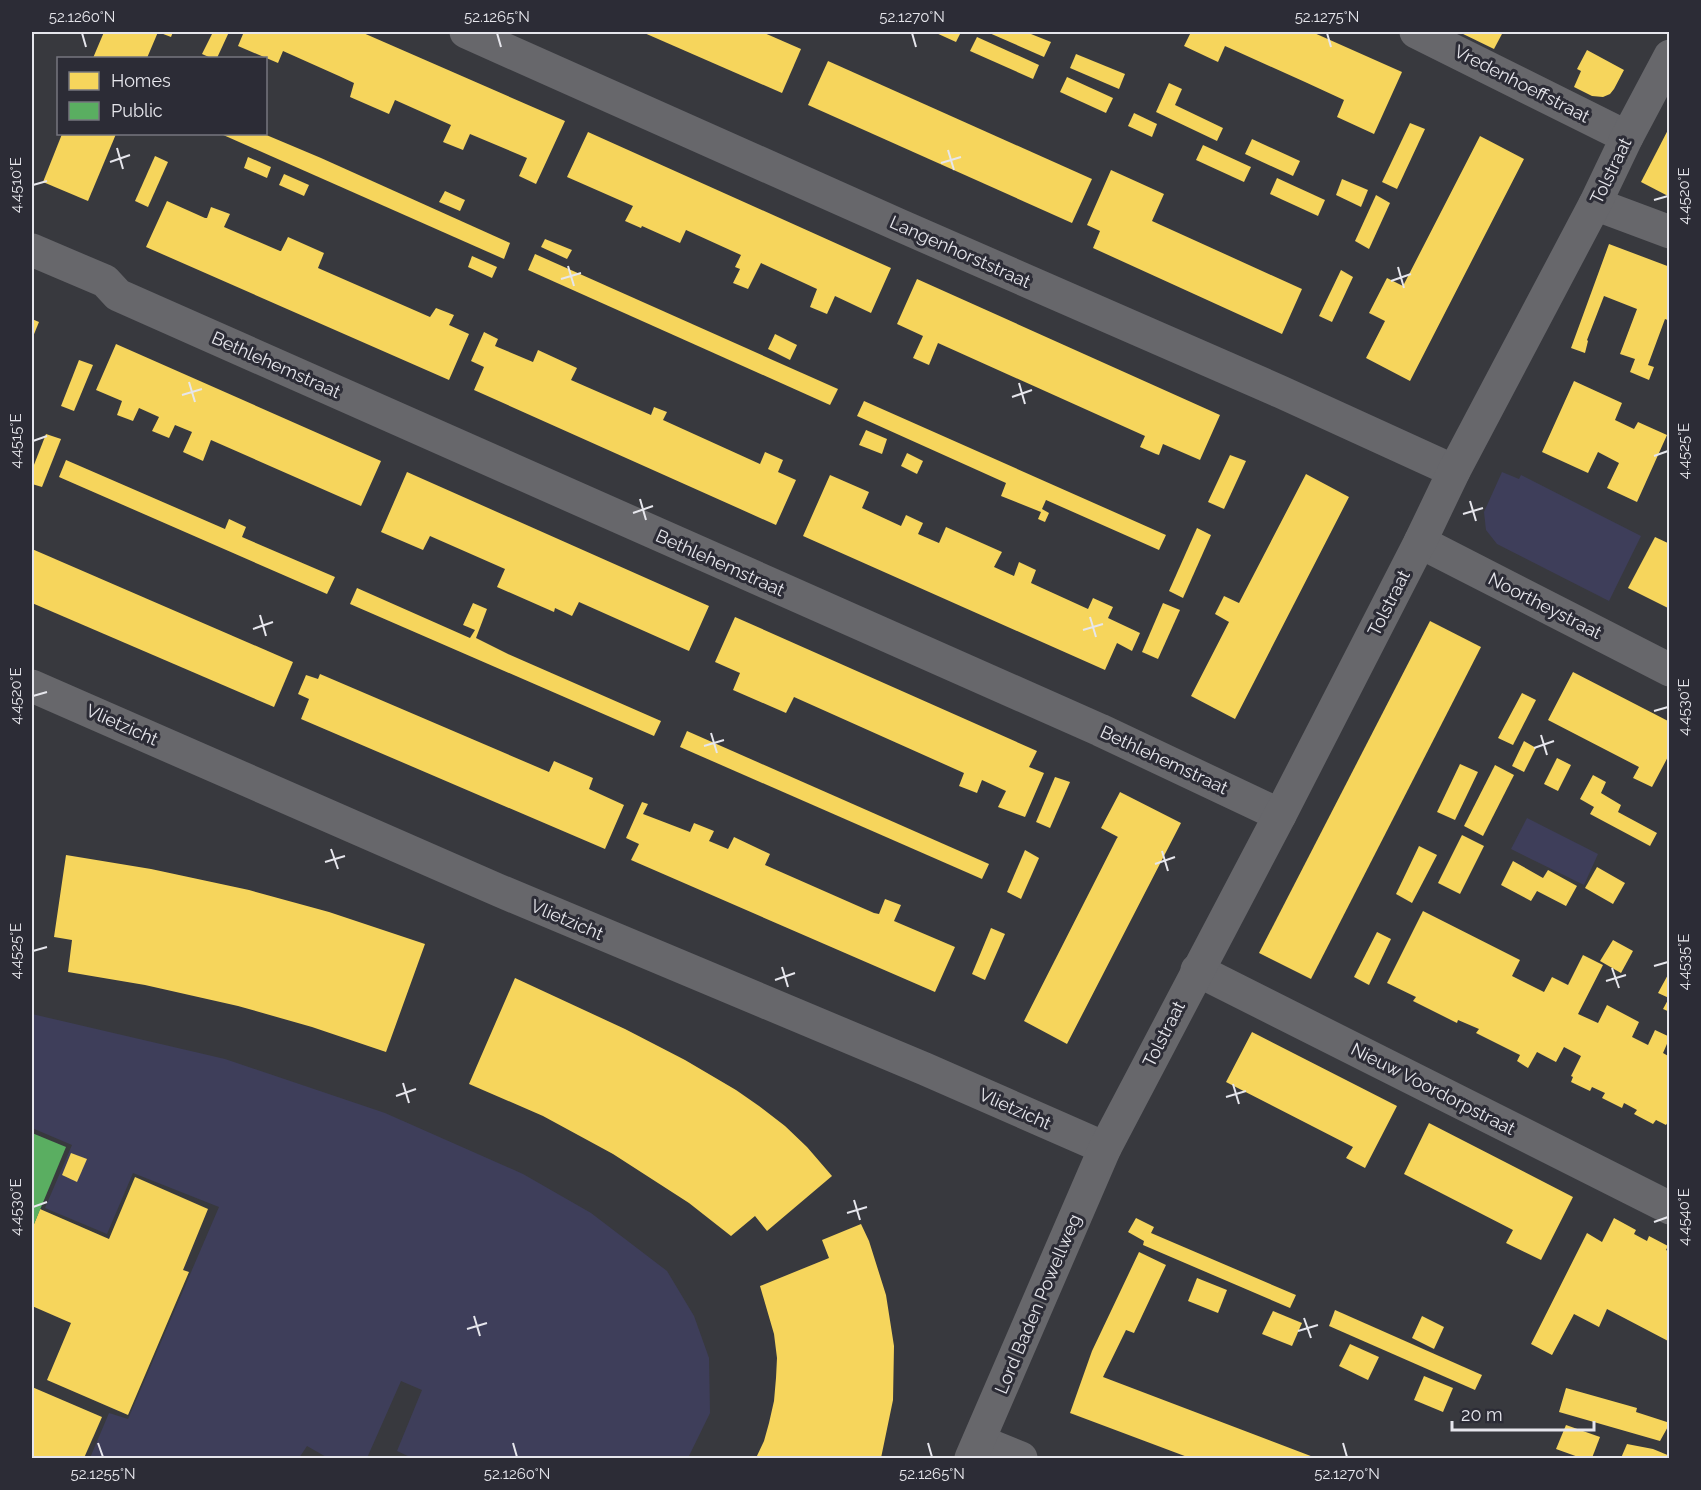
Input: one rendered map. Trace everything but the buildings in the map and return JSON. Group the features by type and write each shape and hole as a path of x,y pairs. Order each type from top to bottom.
{"street":[{"name":"Langenhorststraat","path":"466,32 1281,392 1454,471"},
{"name":"Vredenhoeffstraat","path":"1429,38 1627,137"},
{"name":"Tolstraat","path":"1105,1148 1280,814 1454,471 1595,204 1670,56"},
{"path":"1595,204 1670,232"},
{"name":"Bethlehemstraat","path":"32,250 105,281 118,295 1100,730 1280,814"},
{"name":"Noortheystraat","path":"1420,542 1670,670"},
{"name":"Vlietzicht","path":"32,686 508,894 925,1069 1105,1148"},
{"name":"Nieuw Voordorpstraat","path":"1197,970 1668,1203"},
{"name":"Lord Baden Powellweg","path":"975,1450 1105,1148"},
{"path":"975,1450 1021,1458"}],"shaded area":[{"path":"1502,472 1519,479 1521,475 1641,536 1609,601 1497,544 1486,530 1484,512"},
{"path":"1527,818 1598,854 1584,885 1511,849"},
{"path":"32,1014 225,1059 385,1113 523,1174 591,1213 667,1271 694,1316 709,1358 710,1413 688,1458 412,1458 397,1451 422,1390 401,1381 367,1458 328,1458 307,1446 299,1458 90,1458 109,1413 128,1419 219,1207 133,1173 107,1234 45,1208 72,1145 32,1128"}]}
